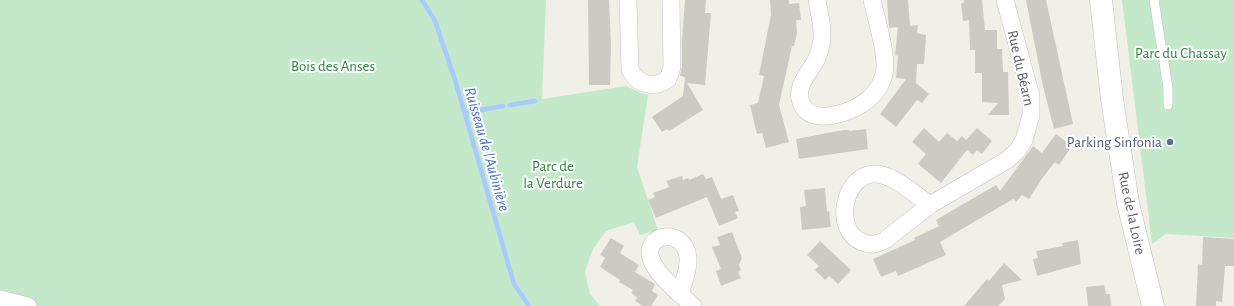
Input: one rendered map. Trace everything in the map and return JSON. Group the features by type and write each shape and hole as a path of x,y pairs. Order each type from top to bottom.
{"street":[{"path":"628,0 630,69 633,76 639,81 647,85 655,85 668,79 672,67 671,0"},
{"path":"818,0 822,39 816,60 802,83 799,92 800,100 805,109 812,114 821,117 831,116 846,111 864,102 872,95 883,77 886,66 872,0"},
{"name":"Rue du Béarn","path":"930,205 894,180 876,174 868,175 862,178 853,187 847,197 844,215 848,231 853,237 860,241 878,244 930,205 1007,160 1017,151 1024,140 1032,115 1031,96 1005,0"},
{"name":"Rue de la Loire","path":"1101,0 1112,99 1128,203 1154,306"},
{"path":"0,299 28,306"}],"lane":[{"path":"1154,0 1168,88 1168,105"}],"green space":[{"path":"0,0 546,0 542,99 626,86 648,95 637,167 658,230 640,235 634,222 606,231 593,249 585,272 590,294 600,306 0,306"},
{"name":"Parc du Chassay","path":"1122,0 1234,0 1234,238 1166,234 1152,244"}],"building":[{"path":"588,0 609,0 611,45 610,85 589,85"},
{"path":"685,0 706,0 705,13 711,13 705,85 687,83 703,110 669,131 667,129 662,132 652,117 683,96 685,77 680,76 682,67"},
{"path":"770,0 789,0 789,4 799,3 801,20 796,20 797,33 794,46 792,46 779,105 789,142 766,148 762,133 757,134 750,105 758,103 764,76 759,75 771,15"},
{"path":"887,0 908,0 910,26 918,25 917,33 926,35 924,64 917,64 916,83 929,94 922,103 917,100 896,127 880,114 906,79 896,78 898,56 895,55 898,27 889,28"},
{"path":"964,0 982,0 985,30 997,30 997,49 1002,49 1003,72 1008,72 1009,115 988,115 998,103 982,102 982,73 975,73 975,50 970,50 969,20 963,21 961,3 964,3"},
{"path":"1026,0 1046,0 1073,124 1054,129 1043,86"},
{"path":"924,128 939,142 947,133 957,141 962,136 966,140 977,128 992,141 982,154 977,150 973,155 967,150 941,183 918,164 926,154 912,142"},
{"path":"866,129 868,149 799,159 796,139 843,130 849,131"},
{"path":"1056,134 1072,146 1059,165 1055,162 1029,199 1022,195 1016,202 1013,199 940,242 946,255 898,276 896,271 881,277 873,259 915,240 914,238 939,226 936,220 996,185 1000,191 1033,146 1042,153"},
{"path":"703,174 706,179 712,177 721,199 733,195 739,211 735,212 738,218 719,226 707,197 656,218 648,200 655,197 653,193 669,187 666,181 682,176 683,180 688,178 689,180"},
{"path":"825,188 827,212 829,211 831,227 802,230 800,207 806,206 804,190"},
{"path":"732,232 742,258 739,265 741,270 738,272 741,278 721,286 716,271 721,269 712,247 720,245 717,237"},
{"path":"1203,237 1234,239 1234,266 1225,266 1222,302 1216,301 1216,306 1196,306 1198,264 1202,265"},
{"path":"611,238 624,246 620,253 639,265 635,272 655,284 652,291 658,295 651,306 643,306 635,301 637,297 631,293 633,290 619,282 620,280 600,267 605,258 600,255"},
{"path":"1078,240 1081,264 1037,276 1033,259 1038,258 1036,251 1063,246 1062,243"},
{"path":"820,241 851,270 838,284 829,276 825,280 815,270 819,266 807,255"},
{"path":"1004,263 1022,280 1002,285 1005,299 998,306 964,306 987,279 989,281"},
{"path":"1104,285 1106,294 1110,294 1111,306 1088,306 1086,287"}],"waterway":[{"name":"Ruisseau de l'Aubinière","path":"422,0 435,21 455,80 514,284 529,306"},
{"path":"510,105 535,101"},
{"path":"465,113 503,106"}],"place":[{"name":"Parking Sinfonia","path":"1170,142"}],"park label":[{"name":"Bois des Anses","path":"333,66"},
{"name":"Parc de la Verdure","path":"553,174"}]}
